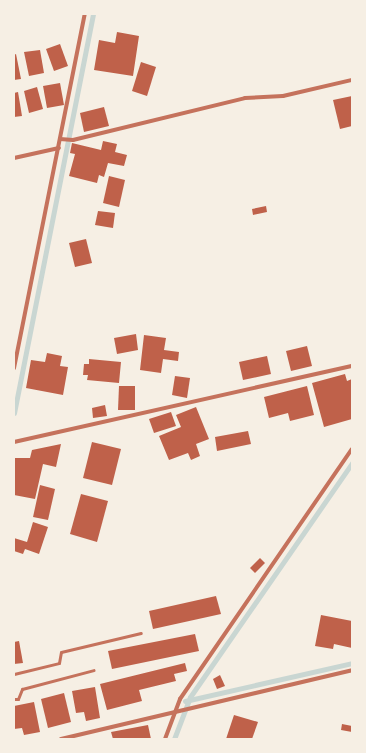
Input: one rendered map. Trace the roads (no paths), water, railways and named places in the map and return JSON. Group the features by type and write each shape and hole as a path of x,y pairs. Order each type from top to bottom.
{"street":[{"path":"14,368 85,14"},
{"path":"60,139 73,140 244,98 283,96 352,80"},
{"path":"14,158 59,148"},
{"path":"14,442 352,366"},
{"path":"164,739 180,698 352,449"},
{"path":"61,739 188,711 352,670"}],"lane":[{"path":"14,674 59,663 61,652 141,633"},
{"path":"14,699 18,698 22,689 94,670"}],"waterway":[{"path":"14,413 93,14"},
{"path":"174,739 190,697 352,463"},
{"path":"185,701 352,663"}]}
